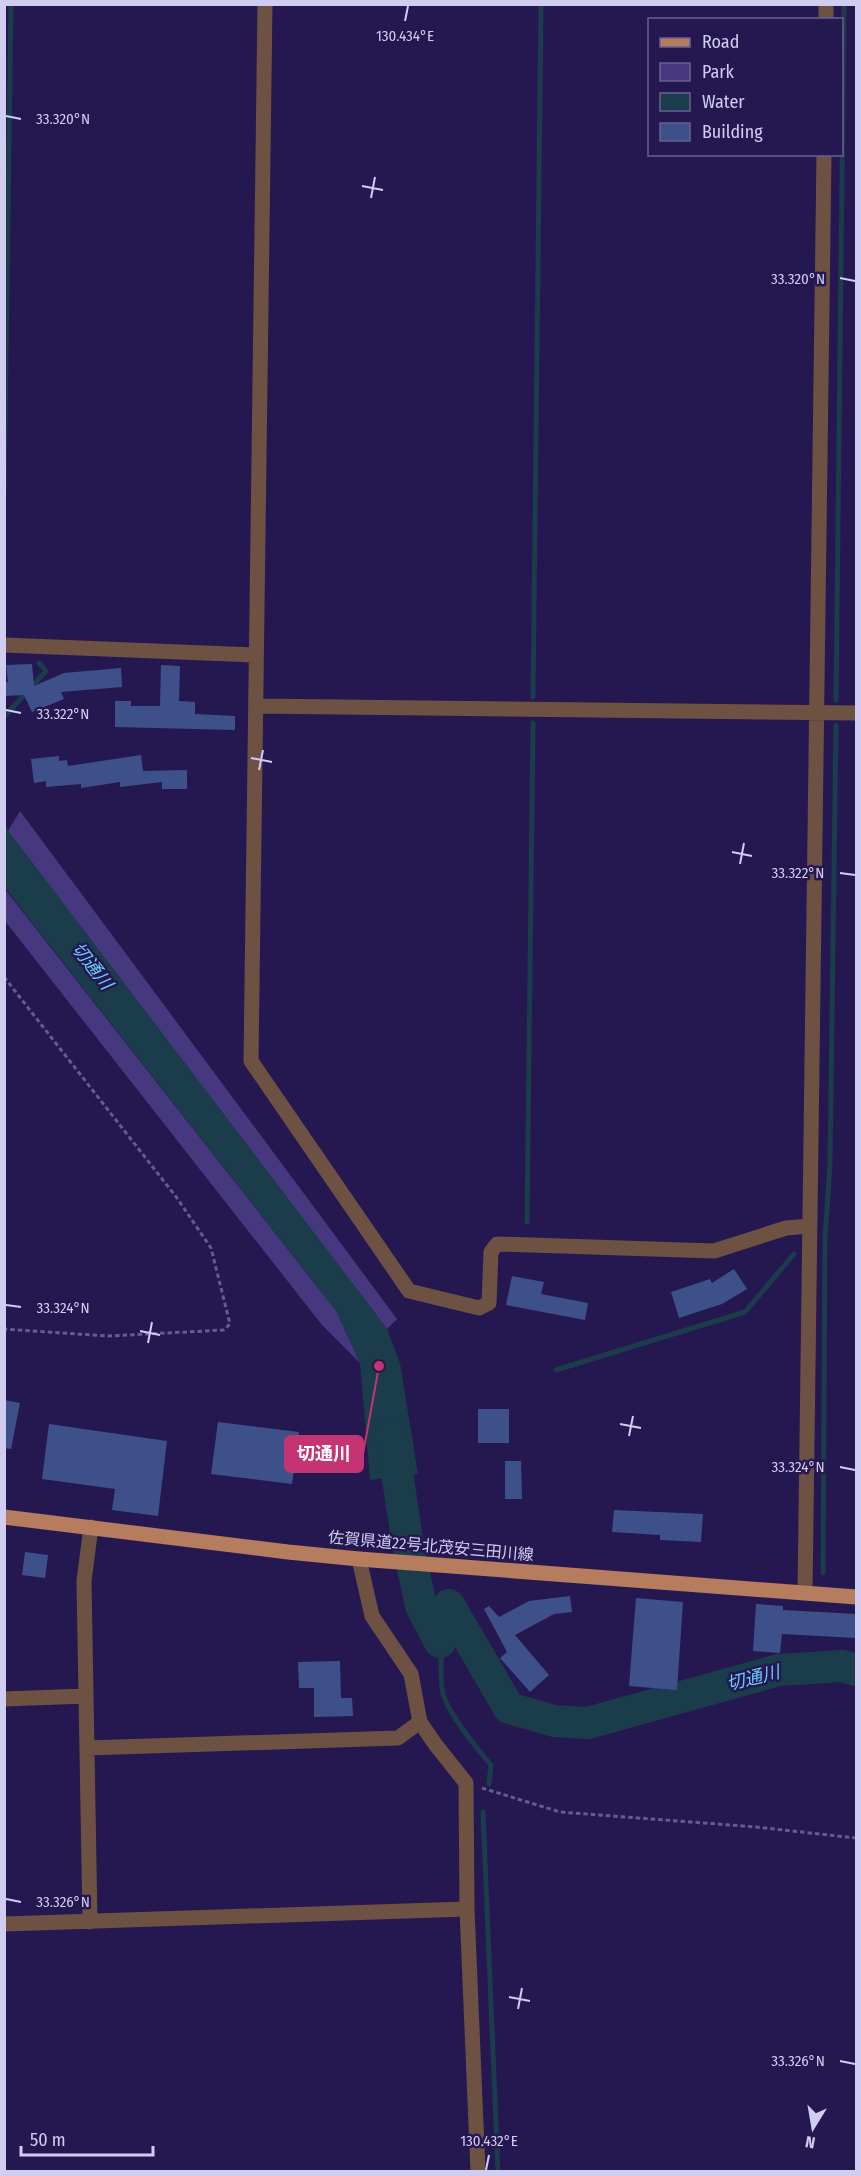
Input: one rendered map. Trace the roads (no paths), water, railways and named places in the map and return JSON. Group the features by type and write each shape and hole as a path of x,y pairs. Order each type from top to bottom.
{"main road":[{"name":"佐賀県道22号北茂安三田川線","path":"4,1517 288,1552 856,1597"}],"street":[{"path":"265,4 250,1061 409,1291 479,1308 489,1303 492,1252 497,1244 714,1251 786,1228 810,1226"},
{"path":"805,1593 824,156"},
{"path":"4,645 255,655"},
{"path":"256,706 856,713"},
{"path":"90,1922 84,1581 91,1527"},
{"path":"364,1559 372,1616 411,1674 420,1722 466,1783 467,1909 478,2172"},
{"path":"4,1699 86,1696"},
{"path":"87,1748 398,1738 420,1722"},
{"path":"4,1924 467,1909"}],"water":[{"path":"4,820 8,831 387,1329 400,1363 418,1474 370,1480 360,1363 337,1312 5,888"}],"waterway":[{"path":"4,496 11,4"},
{"path":"533,697 541,4"},
{"path":"843,91 844,4"},
{"path":"836,700 842,156"},
{"path":"6,715 46,671 39,663"},
{"path":"527,1222 533,723"},
{"path":"823,1573 825,1238 830,1164 836,725"},
{"path":"556,1370 745,1312 794,1254"},
{"name":"切通川","path":"391,1433 408,1545 421,1606 440,1642 449,1605 509,1708 554,1721 588,1723 779,1670 842,1666 856,1670"},
{"path":"440,1642 441,1681 446,1703 491,1765 489,1784"},
{"path":"483,1812 498,2172"}],"place":[{"name":"切通川","path":"379,1366"}]}
